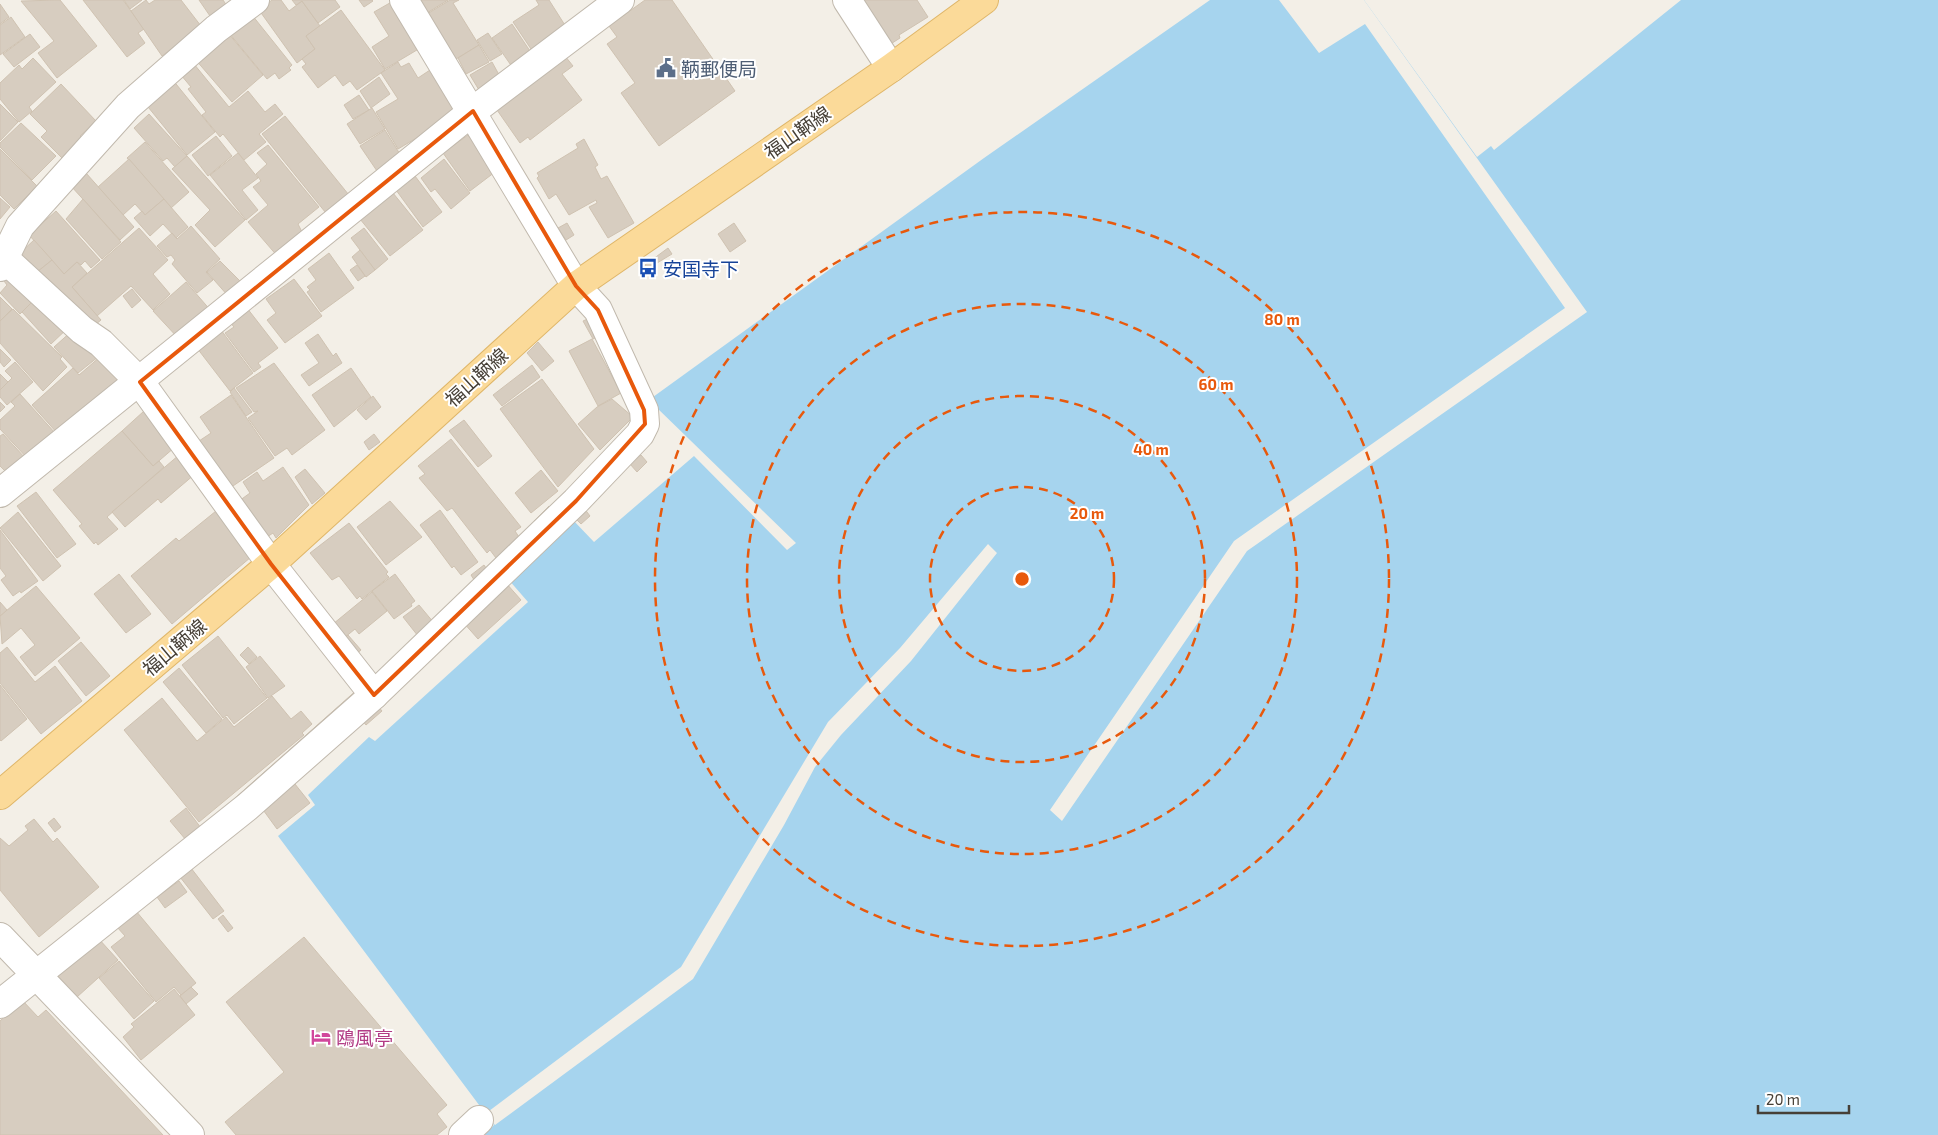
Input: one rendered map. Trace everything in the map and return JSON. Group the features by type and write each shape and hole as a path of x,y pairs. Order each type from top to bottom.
{"main road":[{"name":"福山鞆線","path":"0,795 271,564 576,286 891,68 984,0"}],"street":[{"path":"255,0 216,29 128,106 20,226 3,263 82,330 101,343 140,382 271,564 374,695"},
{"path":"0,1004 247,807 374,695 576,501 640,434 645,424 644,410 598,310 576,286 473,111 404,0"},
{"path":"0,494 473,111 620,0"},
{"path":"847,0 891,68"},
{"path":"0,937 190,1135"}],"highlighted area":[{"path":"473,111 576,286 598,310 644,410 645,424 576,501 374,695 271,564 140,382"}],"water":[{"path":"1210,0 1364,0 1477,157 1491,146 1494,150 1681,0 1938,0 1938,1135 484,1135 494,1125 278,836 315,805 308,795 369,737 375,741 528,602 508,579 572,519 594,542 694,456 787,550 796,543 655,406 653,397 984,158"}],"pier":[{"path":"1279,0 1364,0 1587,312 1247,551 1062,821 1050,810 1234,541 1565,308 1365,24 1319,53"},
{"path":"988,544 997,553 911,661 841,735 815,767 784,825 693,979 495,1125 485,1114 681,967 828,722 900,648"}],"building":[{"path":"60,0 97,46 57,78 38,53 54,41 21,1"},
{"path":"83,0 123,0 144,29 138,33 145,43 127,57"},
{"path":"124,0 142,0 130,9"},
{"path":"146,0 149,4 155,0 181,0 201,26 162,56 131,11"},
{"path":"199,0 223,0 227,6 210,16"},
{"path":"272,0 281,0 289,11 302,1 320,26 306,36 315,49 297,63 259,10"},
{"path":"292,0 335,0 340,7 318,23 302,1 296,5"},
{"path":"359,0 372,0 373,1 364,7"},
{"path":"395,0 427,44 385,69 372,47 389,36 374,12"},
{"path":"418,0 448,0 427,13"},
{"path":"450,0 459,0 453,3 479,45 456,59 427,14"},
{"path":"536,0 549,0 568,30 533,52 513,22 539,5"},
{"path":"645,0 672,0 735,91 659,146 621,93 635,83 607,44 617,37 609,26"},
{"path":"857,0 917,0 928,17 899,35 900,38 886,47"},
{"path":"0,4 9,17 0,24"},
{"path":"341,10 385,70 357,90 350,81 343,86 335,75 318,88 302,67 306,64 302,59 315,49 306,36"},
{"path":"252,15 292,65 289,68 291,70 279,79 275,73 267,79 229,33"},
{"path":"11,17 25,37 0,55 0,25"},
{"path":"512,24 534,57 515,71 492,38"},
{"path":"228,33 263,75 232,102 195,59"},
{"path":"488,33 502,54 490,61 477,40"},
{"path":"30,34 40,47 14,67 3,54"},
{"path":"479,45 489,62 466,74 458,58"},
{"path":"565,56 573,66 562,74 582,100 530,140 528,137 520,143 497,110"},
{"path":"33,58 56,82 29,107 32,111 19,122 0,99 0,83 19,65 22,69"},
{"path":"398,62 401,67 409,63 418,78 433,68 460,112 398,149 376,112 398,99 381,73"},
{"path":"492,62 503,82 482,95 470,75"},
{"path":"194,64 229,107 248,91 265,112 275,104 283,114 259,134 266,142 244,160 223,134 220,137 202,115 206,112 188,89 191,87 181,75"},
{"path":"379,77 390,94 371,108 360,91"},
{"path":"172,79 215,132 187,155 144,102"},
{"path":"61,84 96,121 80,136 83,139 63,159 41,137 47,131 30,114"},
{"path":"359,95 369,110 353,119 344,105"},
{"path":"0,104 18,122 0,141"},
{"path":"372,108 385,129 360,144 347,124"},
{"path":"149,114 187,156 175,167 167,158 163,161 134,128"},
{"path":"285,116 353,200 330,218 262,134"},
{"path":"21,123 56,156 32,180 0,147 0,143"},
{"path":"385,130 403,159 377,171 360,146"},
{"path":"468,135 495,172 470,191 443,153"},
{"path":"216,136 232,156 208,176 192,155"},
{"path":"584,139 598,165 595,167 601,179 607,176 634,223 608,238 589,207 597,203 596,200 569,215 556,194 549,199 537,178 539,176 537,173 578,148 576,144"},
{"path":"145,142 189,192 171,208 127,158"},
{"path":"268,145 319,207 298,224 304,236 279,258 248,222 268,205 253,187 261,181 256,174 267,164 257,153"},
{"path":"0,149 37,186 14,209 0,195"},
{"path":"238,153 258,178 242,190 258,210 246,220 210,175"},
{"path":"187,156 245,220 215,247 195,225 210,210 172,169"},
{"path":"129,159 164,199 145,215 135,204 123,215 98,187"},
{"path":"444,159 470,193 451,209 435,189 431,192 421,178"},
{"path":"86,173 134,227 120,240 71,186"},
{"path":"415,176 442,212 423,227 396,190"},
{"path":"393,193 423,230 390,256 360,219"},
{"path":"0,198 10,207 0,219"},
{"path":"83,199 121,242 102,259 66,219"},
{"path":"164,199 188,227 176,238 163,224 150,236 134,218 142,211 145,215"},
{"path":"56,211 100,260 91,268 85,261 81,265 77,262 64,274 29,235"},
{"path":"567,223 574,235 566,240 558,228"},
{"path":"734,223 746,241 730,252 718,234"},
{"path":"191,226 220,259 206,272 213,280 197,293 172,264 175,260 171,255 167,257 157,246 172,233 177,239"},
{"path":"139,228 168,260 153,274 170,294 153,310 131,286 97,316 72,287"},
{"path":"364,228 388,259 375,270 351,238"},
{"path":"34,240 52,260 37,272 20,253"},
{"path":"668,248 672,254 647,269 645,265"},
{"path":"360,250 375,270 366,277 352,257"},
{"path":"329,253 354,288 321,312 307,292 310,290 307,287 316,280 308,269"},
{"path":"52,260 64,274 77,262 87,273 72,287 101,320 95,325 37,272"},
{"path":"220,261 244,285 229,297 207,272"},
{"path":"357,265 365,276 358,281 350,270"},
{"path":"15,270 39,295 20,314 0,293 7,285 4,281"},
{"path":"294,279 322,316 285,343 267,320 276,313 266,299"},
{"path":"186,282 212,312 179,339 153,311"},
{"path":"132,289 141,300 132,308 123,296"},
{"path":"40,294 70,326 51,344 22,312"},
{"path":"0,297 12,309 0,321"},
{"path":"247,308 278,348 258,363 261,367 254,372 225,333 234,327 229,321"},
{"path":"13,309 62,357 60,359 67,367 43,391 0,343 0,321"},
{"path":"590,318 599,336 593,339 583,321"},
{"path":"73,330 98,357 78,373 54,347"},
{"path":"221,330 253,373 230,391 197,348"},
{"path":"318,334 333,356 336,353 342,363 309,386 301,375 319,363 305,343"},
{"path":"592,339 621,393 598,406 569,351"},
{"path":"538,342 554,361 542,371 527,353"},
{"path":"0,349 11,360 4,367 0,362"},
{"path":"101,356 122,380 58,434 32,405 73,368 79,375"},
{"path":"15,362 33,382 7,405 0,397 0,390 12,378 5,371"},
{"path":"274,363 325,430 292,455 287,448 275,456 248,418 258,411 254,412 236,388"},
{"path":"532,365 540,377 502,406 493,395"},
{"path":"351,368 371,397 334,427 312,395"},
{"path":"0,374 8,382 0,390"},
{"path":"542,379 594,449 558,487 500,409"},
{"path":"234,388 252,412 246,416 230,392"},
{"path":"20,394 56,434 29,460 0,429 0,420 15,406 11,402"},
{"path":"231,395 274,458 230,488 196,443 211,433 200,417"},
{"path":"373,396 381,407 366,420 357,410"},
{"path":"612,399 633,417 600,450 578,424 597,407"},
{"path":"0,402 5,407 0,412"},
{"path":"144,411 175,447 153,466 122,431"},
{"path":"464,420 492,456 478,467 449,431"},
{"path":"122,431 153,466 159,461 164,467 107,517 118,529 98,545 96,542 94,544 79,526 82,524 53,490"},
{"path":"3,434 27,460 10,476 0,466 0,436"},
{"path":"374,434 380,442 369,450 364,442"},
{"path":"451,439 521,527 515,531 519,537 496,558 490,550 487,553 452,508 447,511 419,478 425,474 418,466"},
{"path":"179,455 195,474 161,503 158,499 125,527 112,512"},
{"path":"641,455 647,462 637,472 630,464"},
{"path":"283,467 309,505 276,538 273,533 267,537 239,501 250,493 243,482 257,472 263,481"},
{"path":"305,469 325,493 312,504 295,477"},
{"path":"541,470 558,491 531,513 515,493"},
{"path":"36,492 76,544 57,558 17,506"},
{"path":"390,501 422,537 386,565 357,527"},
{"path":"549,506 552,509 537,525 534,521"},
{"path":"584,508 590,516 581,524 574,517"},
{"path":"440,510 478,562 461,575 454,566 452,568 420,525"},
{"path":"216,511 251,557 172,624 131,576 176,538 179,541"},
{"path":"18,512 61,566 43,581 0,528"},
{"path":"349,523 388,572 386,574 389,577 362,599 360,596 357,599 339,576 332,580 310,553"},
{"path":"0,530 38,581 21,593 20,591 13,596 1,580 6,576 0,568"},
{"path":"484,565 488,571 476,583 471,575"},
{"path":"119,574 151,614 126,633 94,594"},
{"path":"395,574 415,601 411,604 412,606 394,619 372,591"},
{"path":"506,583 521,600 478,639 463,622"},
{"path":"36,586 80,638 35,676 20,657 35,645 21,628 2,644 0,616"},
{"path":"372,592 387,611 359,634 355,629 344,638 333,624"},
{"path":"0,602 7,610 0,616"},
{"path":"419,605 434,623 418,636 403,617"},
{"path":"348,635 361,650 355,655 342,639"},
{"path":"218,636 267,698 234,724 227,715 223,718 182,665"},
{"path":"81,642 110,676 86,696 58,661"},
{"path":"7,647 35,682 55,666 82,701 41,734 0,683 0,653"},
{"path":"248,647 257,657 249,664 240,655"},
{"path":"260,656 285,686 268,698 246,667"},
{"path":"179,668 222,719 206,733 163,682"},
{"path":"0,685 27,719 1,741 0,740"},
{"path":"359,688 362,692 237,803 234,799"},
{"path":"272,696 291,719 301,711 312,724 302,733 304,735 199,822 124,730 162,698 197,741 226,717 234,727"},
{"path":"377,705 382,711 366,725 361,719"},
{"path":"291,779 310,803 277,829 261,807"},
{"path":"186,808 201,828 186,840 170,821"},
{"path":"54,818 61,827 55,832 48,823"},
{"path":"34,819 53,842 57,838 99,887 39,937 0,890 0,838 9,846 28,830 25,826"},
{"path":"191,868 224,911 213,919 180,877"},
{"path":"179,881 187,892 165,908 157,897"},
{"path":"136,911 196,983 181,995 174,987 156,1002 111,947 125,936 117,927"},
{"path":"223,915 233,928 228,932 218,919"},
{"name":"鴎風亭","path":"304,937 447,1105 437,1114 447,1127 437,1135 236,1135 225,1122 284,1072 226,1002"},
{"path":"98,938 118,960 77,997 57,975"},
{"path":"119,961 154,1001 134,1019 99,978"},
{"path":"191,987 198,994 186,1004 180,996"},
{"path":"174,989 195,1015 141,1060 123,1037 134,1027 131,1024"},
{"path":"22,1000 38,1017 46,1010 163,1135 0,1135 0,1021"}],"place":[{"name":"鞆郵便局","path":"666,68"},
{"name":"安国寺下","path":"648,268"},
{"name":"鴎風亭","path":"321,1037"}]}
